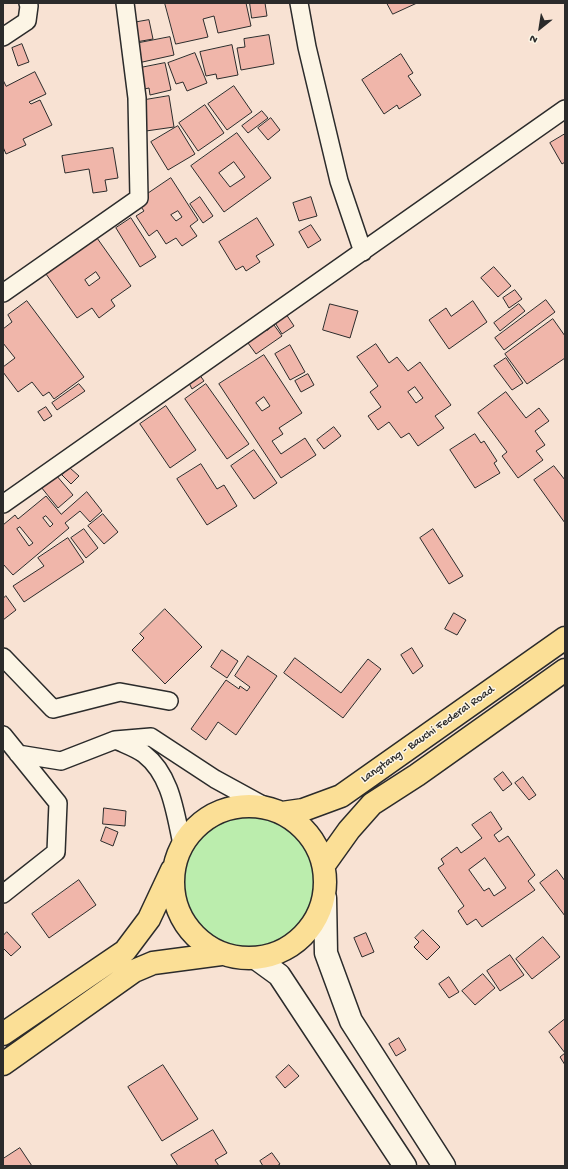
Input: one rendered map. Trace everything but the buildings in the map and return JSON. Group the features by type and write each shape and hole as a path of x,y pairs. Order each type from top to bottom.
{"main road":[{"name":"Langtang - Bauchi Federal Road","path":"182,844 198,825 219,812 243,806 275,811 302,810 341,796 565,638"},
{"name":"Langtang - Bauchi Federal Road","path":"324,865 349,830 372,804 417,775 565,670"},
{"path":"174,867 172,889 177,909 187,928 202,943 221,954 239,958 257,959 281,952 301,940 316,921 325,898 326,882 324,865 316,844 301,826 275,811"},
{"path":"3,1034 125,951 149,919 174,867 182,844"},
{"path":"3,1064 134,971 153,963 221,954"}],"street":[{"path":"3,37 27,21 28,3"},
{"path":"3,293 139,198 137,98 125,3"},
{"path":"299,3 307,47 339,181 363,252"},
{"path":"3,504 565,109"},
{"path":"3,657 53,709 120,692 169,701"},
{"path":"3,735 58,803 56,852 3,894"},
{"path":"18,754 61,761 115,740 151,737 215,779 275,811"},
{"path":"115,740 143,754 160,771 171,795 182,844"},
{"path":"325,898 326,953 352,1021 444,1166"},
{"path":"257,959 279,975 404,1166"}],"green space":[{"path":"243,814 257,814 276,819 288,825 303,839 313,856 317,869 317,895 313,908 307,920 293,935 288,939 270,947 257,950 243,950 224,945 212,939 197,925 193,920 185,902 182,889 182,875 187,856 193,844 207,829 212,825 230,817"}]}
